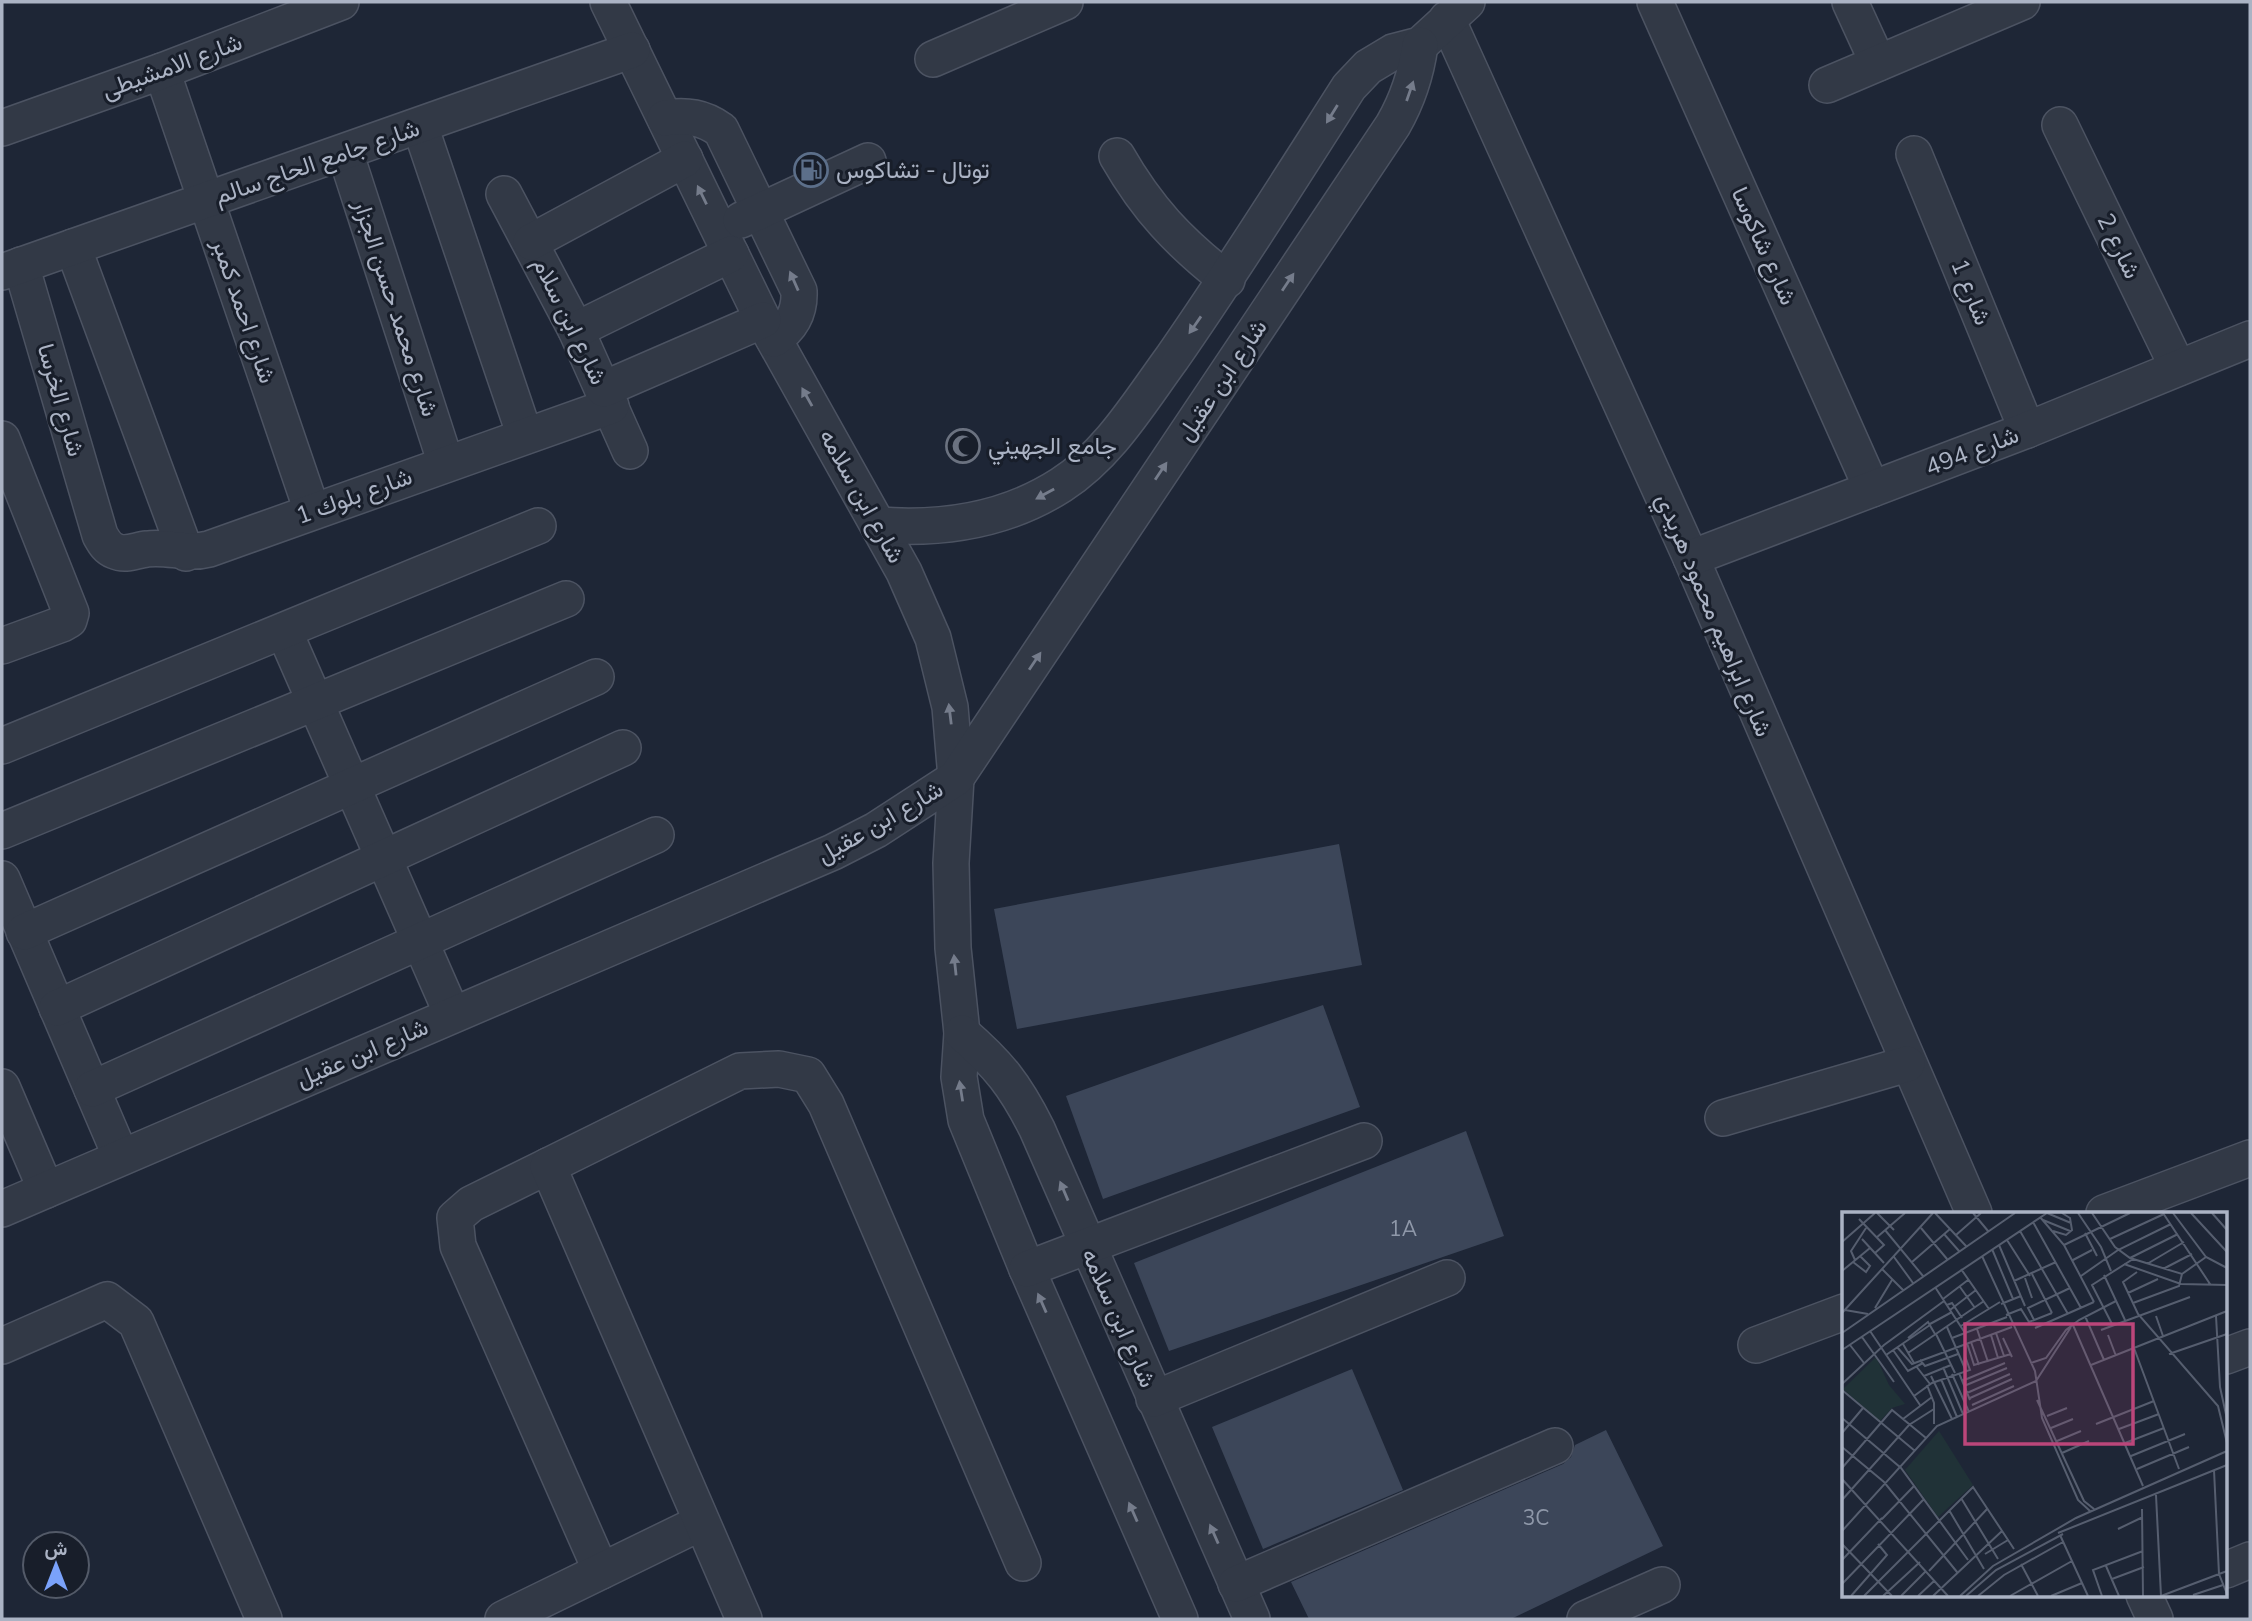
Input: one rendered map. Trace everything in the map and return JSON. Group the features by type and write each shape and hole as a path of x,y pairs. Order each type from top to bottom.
{"street":[{"name":"شارع الامشيطى","path":"2,128 162,71 341,2"},
{"name":"شارع ابن سلامه","path":"608,2 769,329 904,572 933,638 950,707 956,778 951,863 952,924 962,1033 959,1077 966,1120 1027,1269 1180,1619"},
{"path":"933,59 1065,2"},
{"name":"شارع شاكوسا","path":"1655,2 1872,489"},
{"path":"1850,2 1878,63"},
{"path":"1827,85 1878,63 1972,11 2022,2"},
{"path":"878,525 917,528 955,525 1005,512 1029,503 1062,484 1093,460 1119,433 1227,280 1349,87 1368,66 1393,52 1420,45 1457,11"},
{"name":"شارع ابراهيم محمود هريدي","path":"1457,11 1973,1212"},
{"name":"شارع ابن عقيل","path":"2,1209 833,852 876,830 956,778 1393,125 1407,100 1416,73 1420,45"},
{"name":"شارع جامع الحاج سالم","path":"12,268 632,51"},
{"name":"شارع احمد كمبر","path":"162,71 312,511"},
{"path":"665,118 681,115 698,117 721,130 799,291 796,314 791,324 769,329"},
{"name":"شارع 2","path":"2060,125 2178,368"},
{"path":"420,126 525,436"},
{"name":"شارع محمد حسن الجزار","path":"345,152 446,464"},
{"name":"شارع 1","path":"1914,155 2027,430"},
{"path":"1117,156 1136,190 1161,221 1188,249 1227,280"},
{"path":"531,242 685,159"},
{"path":"576,330 725,242 760,211 868,161"},
{"name":"شارع ابن سلام","path":"504,194 576,330 629,451"},
{"path":"73,247 186,553"},
{"name":"شارع الخرسا","path":"12,268 100,535"},
{"name":"شارع بلوك 1","path":"100,535 106,546 116,552 128,554 148,549 186,553 209,549 525,436 769,329"},
{"name":"شارع 494","path":"1691,558 2027,430 2250,339"},
{"path":"2,439 71,613 69,620 62,624 5,637"},
{"path":"2,746 538,526"},
{"path":"2,831 566,598"},
{"path":"284,631 452,1014"},
{"path":"24,932 596,677"},
{"path":"57,1008 623,748"},
{"path":"92,1089 656,835"},
{"path":"2,879 121,1157"},
{"name":"شارع ابن سلامه","path":"962,1033 993,1060 1018,1092 1037,1129 1252,1619"},
{"path":"1723,1118 1908,1064"},
{"path":"601,1571 458,1246 455,1219 471,1204 740,1071 779,1069 808,1075 826,1104 1023,1563"},
{"path":"2,1087 46,1190"},
{"path":"1027,1269 1364,1141"},
{"path":"2107,1212 2250,1158"},
{"path":"548,1166 700,1523 744,1619"},
{"path":"1154,1399 1447,1278"},
{"path":"2,1346 107,1300 136,1322 264,1619"},
{"path":"1756,1345 1842,1313"},
{"path":"2228,1355 2250,1347"},
{"path":"1236,1584 1555,1446"},
{"path":"503,1619 700,1523"},
{"path":"2228,1569 2250,1560"},
{"path":"1585,1619 1662,1585"}],"building":[{"path":"1339,844 1362,965 1017,1029 994,909"},
{"path":"1323,1005 1360,1107 1103,1199 1066,1096"},
{"path":"1466,1131 1504,1236 1169,1351 1134,1263"},
{"path":"1352,1369 1403,1490 1263,1549 1212,1427"},
{"path":"1606,1430 1663,1546 1511,1619 1309,1619 1291,1582 1563,1464 1571,1457 1575,1445"}],"place":[{"name":"توتال - تشاكوس","path":"811,170"},
{"name":"جامع الجهيني","path":"963,446"}]}
